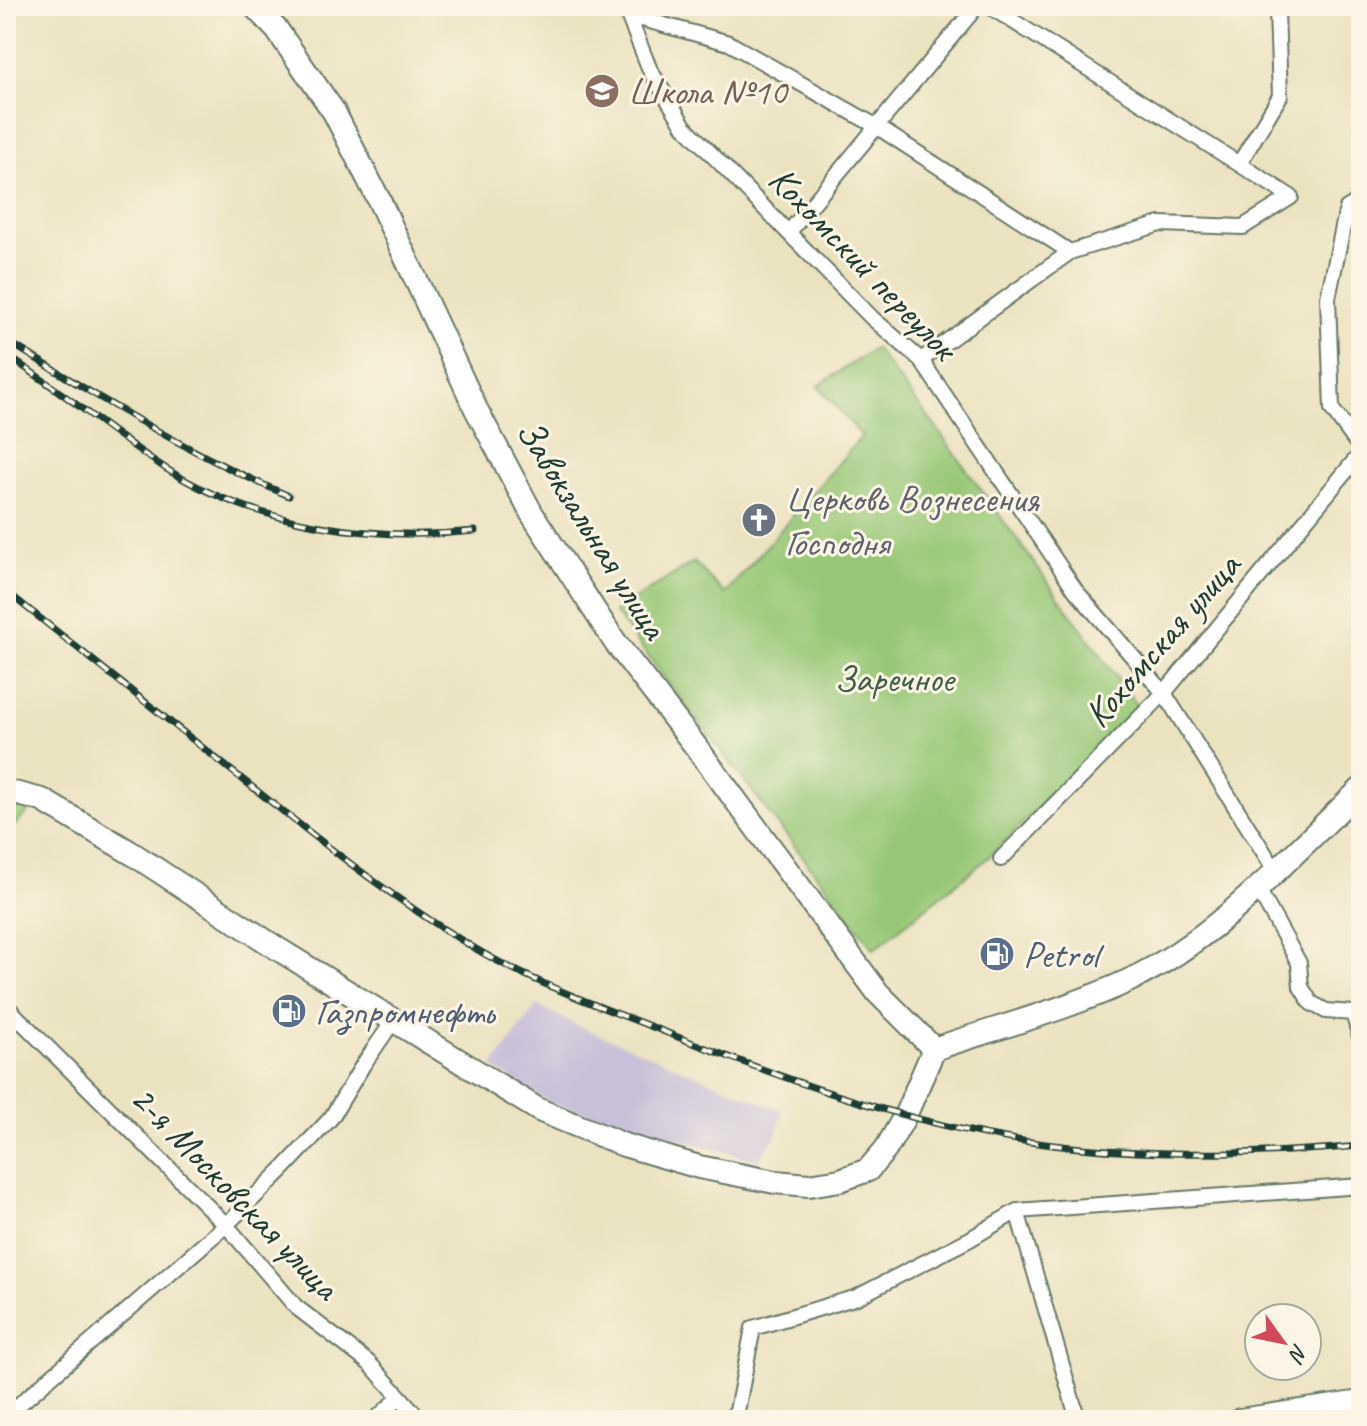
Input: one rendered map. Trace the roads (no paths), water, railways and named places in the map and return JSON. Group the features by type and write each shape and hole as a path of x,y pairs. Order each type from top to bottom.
{"main road":[{"name":"Завокзальная улица","path":"254,6 277,30 334,112 379,200 476,409 532,514 615,642 878,993 934,1049"},
{"path":"6,791 42,800 133,854 278,949 539,1110 624,1145 699,1167 775,1182 809,1185 840,1180 868,1170 886,1149 905,1116 934,1049 1132,979 1190,942 1257,887 1361,789"},
{"path":"1240,1420 1361,1402"}],"street":[{"path":"613,6 729,43 876,126 1070,252"},
{"path":"789,232 977,6"},
{"path":"921,360 1070,252 1160,224 1243,227 1291,197 989,6"},
{"path":"1239,164 1280,96 1275,8"},
{"name":"Кохомский переулок","path":"631,11 650,70 684,126 872,318 921,360 1076,591 1164,693 1275,870"},
{"path":"1354,204 1361,229"},
{"path":"1354,204 1328,298 1332,409 1361,451"},
{"name":"Кохомская улица","path":"1001,859 1164,693 1361,451"},
{"path":"1257,887 1299,963 1301,987 1311,1003 1326,1011 1357,1010 1361,1040"},
{"name":"2-я Московская улица","path":"6,1006 226,1225 296,1307 369,1363 421,1420"},
{"path":"6,1416 226,1225 331,1118 394,1020"},
{"path":"728,1420 737,1411 753,1328 857,1297 970,1239 1017,1211 1361,1186"},
{"path":"1017,1211 1078,1420"},
{"path":"375,1420 400,1397"}],"railway":[{"path":"6,340 180,443 289,496"},
{"path":"6,355 165,468 200,488 236,503 275,516 355,531 396,534 475,531"},
{"path":"6,591 388,891 471,946 566,993 832,1094 918,1119 1005,1138 1138,1152 1272,1152 1361,1146"}],"place":[{"name":"Школа №10","path":"602,91"},
{"name":"Церковь Вознесения Господня","path":"759,520"},
{"name":"Petrol","path":"997,954"},
{"name":"Газпромнефть","path":"289,1011"}],"park label":[{"name":"Заречное","path":"894,678"}]}
